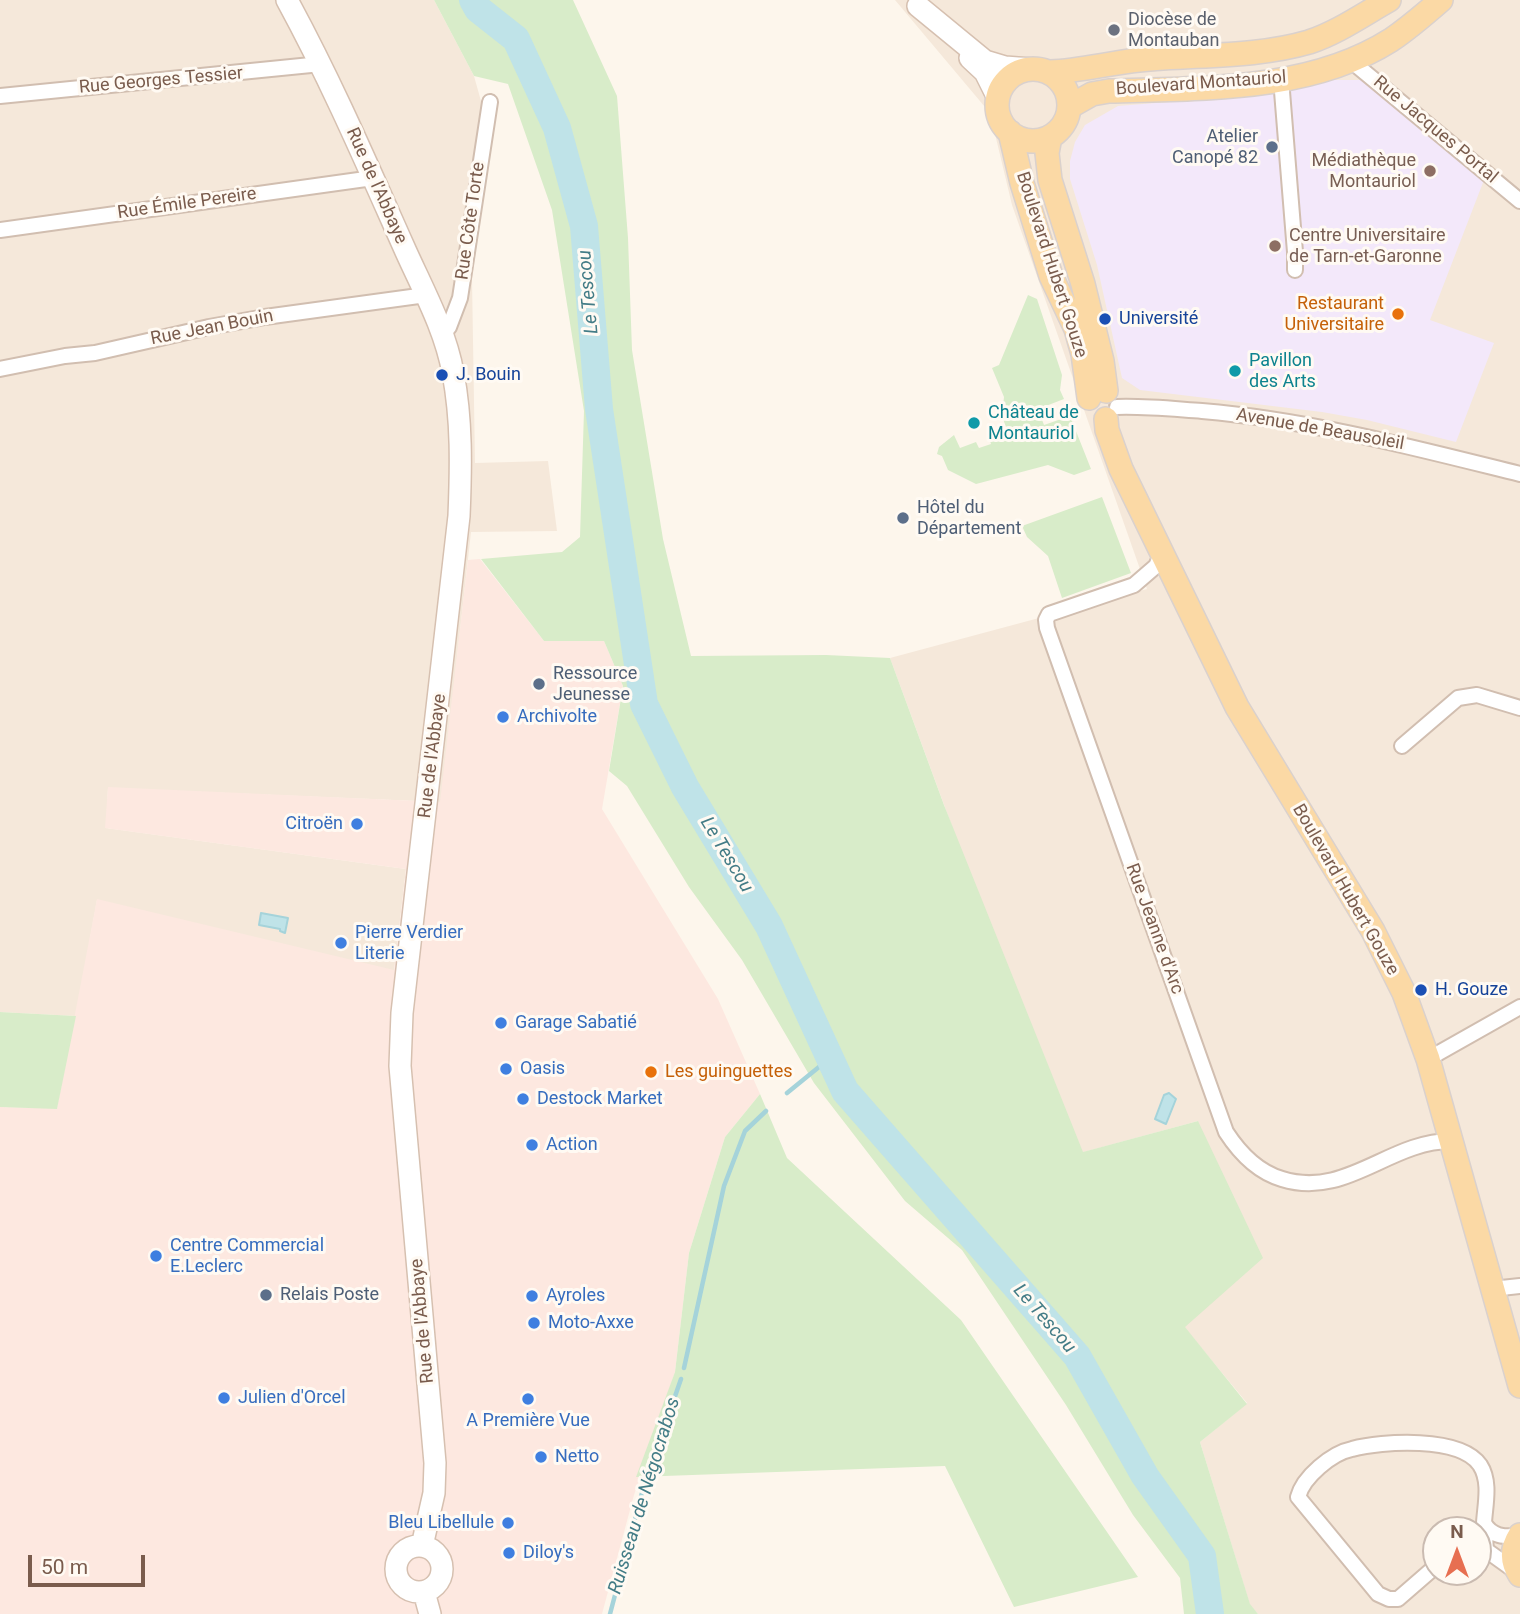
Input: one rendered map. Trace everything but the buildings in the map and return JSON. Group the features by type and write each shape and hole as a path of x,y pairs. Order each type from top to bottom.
{"main road":[{"name":"Rue de l'Abbaye","path":"287,0 321,65 426,295 453,371 459,414 459,516 402,1013 400,1066 435,1463 434,1493 422,1546"},
{"name":"Boulevard Montauriol","path":"1040,70 1084,71 1114,63 1283,48 1311,41 1389,0"},
{"name":"Boulevard Montauriol","path":"1069,107 1082,98 1110,91 1197,88 1281,79 1321,71 1389,41 1441,0"},
{"path":"915,3 985,61 1005,67 1040,70 1061,81 1068,93 1069,107 1060,129 1050,136 1030,140 1010,132 999,117 998,98 985,72 915,3"},
{"path":"998,98 1006,81 1022,71 1040,70"},
{"name":"Boulevard Hubert Gouze","path":"1010,132 1022,183 1051,276 1076,329 1083,354 1104,404"},
{"name":"Boulevard Hubert Gouze","path":"1050,136 1047,153 1049,180 1087,296 1102,361 1107,430 1121,469 1237,707 1373,931 1404,993 1428,1059 1520,1386"},
{"path":"1519,1536 1513,1555 1519,1574"},
{"path":"422,1546 433,1550 441,1560 443,1573 437,1585 424,1592 404,1587 400,1582 396,1569 404,1552 409,1548 422,1546"},
{"path":"424,1592 429,1614"}],"street":[{"name":"Rue Jacques Portal","path":"1350,60 1520,201"},
{"name":"Rue Georges Tessier","path":"0,96 321,65"},
{"path":"1281,79 1295,270"},
{"name":"Rue Côte Torte","path":"442,336 449,327 460,298 490,102"},
{"name":"Rue Émile Pereire","path":"0,230 373,178"},
{"name":"Rue Jean Bouin","path":"0,369 95,353 265,317 426,295"},
{"name":"Avenue de Beausoleil","path":"1104,404 1228,413 1330,429 1520,474"},
{"name":"Rue Jeanne d'Arc","path":"1162,553 1156,566 1133,585 1049,614 1046,628 1226,1132 1245,1156 1270,1176 1308,1184 1321,1184 1351,1175 1428,1142 1451,1141"},
{"path":"1402,746 1458,698 1477,695 1520,708"},
{"path":"1428,1059 1520,1007"},
{"path":"1492,1289 1520,1286"},
{"path":"1422,1578 1398,1599 1389,1599 1378,1594 1298,1497 1300,1488 1331,1459 1350,1449 1390,1444 1437,1445 1463,1451 1479,1465 1487,1489 1485,1516"},
{"path":"1492,1532 1505,1537 1519,1536"},
{"path":"1492,1556 1519,1574"}],"shaded area":[{"path":"0,0 434,0 474,76 491,137 472,279 475,463 548,461 557,531 471,532 441,802 108,788 106,828 406,869 394,971 97,900 76,1016 0,1012"},
{"path":"895,0 1520,0 1520,1614 1258,1614 1250,1605 1200,1442 1247,1403 1184,1327 1198,1121 1073,1155 890,658 1147,589 1012,205 990,113"},
{"name":"Centre Universitaire de Tarn-et-Garonne","path":"1332,80 1367,80 1484,180 1430,320 1494,343 1456,442 1322,412 1140,390 1122,378 1097,265 1070,179 1070,161 1075,142 1085,125 1118,106 1282,93"},
{"path":"480,559 544,641 604,641 623,686 602,809 718,999 760,1094 725,1137 689,1253 675,1372 634,1495 602,1614 0,1614 0,1107 57,1108 97,899 394,970 406,869 105,828 108,787 440,802 468,560"}],"green space":[{"path":"434,0 573,0 617,96 628,238 632,350 663,539 691,656 826,655 890,658 944,805 1083,1152 1198,1121 1263,1258 1185,1327 1247,1404 1200,1442 1250,1604 1258,1614 1184,1614 1180,1578 1133,1515 1066,1405 962,1250 905,1201 814,1083 742,960 689,887 627,786 609,771 623,686 604,641 544,641 481,559 562,552 580,537 584,411 552,210 508,84 474,76"},
{"path":"1028,295 1037,299 1062,375 1060,390 1064,399 1038,409 1044,425 1070,416 1091,469 1074,475 1048,465 976,484 948,470 942,456 937,454 939,447 954,435 960,448 976,442 979,448 991,444 989,437 1007,430 1002,416 1004,397 992,368 999,365"},
{"path":"1102,497 1131,573 1062,598 1048,556 1027,537 1022,526"},
{"path":"0,1012 76,1016 57,1109 0,1107"},
{"path":"760,1094 787,1158 961,1320 1138,1577 1014,1607 945,1466 636,1477 675,1372 689,1253 725,1137"}],"water":[{"path":"261,913 288,918 285,933 280,929 259,925"},
{"path":"1169,1093 1176,1099 1166,1124 1155,1119 1164,1095"}],"waterway":[{"name":"Le Tescou","path":"473,0 478,9 516,39 557,128 584,226 599,409 644,704 685,787 769,926 845,1091 1077,1356 1145,1476 1202,1556 1210,1614"},
{"name":"Ruisseau de Négocrabos","path":"787,1093 830,1058"},
{"name":"Ruisseau de Négocrabos","path":"684,1368 724,1186 745,1131 766,1111"},
{"name":"Ruisseau de Négocrabos","path":"610,1614 643,1489 681,1379"}],"place":[{"name":"Diocèse de Montauban","path":"1114,30"},
{"name":"Atelier Canopé 82","path":"1272,147"},
{"name":"Médiathèque Montauriol","path":"1430,171"},
{"name":"Centre Universitaire de Tarn-et-Garonne","path":"1275,246"},
{"name":"Restaurant Universitaire","path":"1398,314"},
{"name":"Université","path":"1105,319"},
{"name":"Pavillon des Arts","path":"1235,371"},
{"name":"J. Bouin","path":"442,375"},
{"name":"Château de Montauriol","path":"974,423"},
{"name":"Hôtel du Département","path":"903,518"},
{"name":"Ressource Jeunesse","path":"539,684"},
{"name":"Archivolte","path":"503,717"},
{"name":"Citroën","path":"357,824"},
{"name":"Pierre Verdier Literie","path":"341,943"},
{"name":"H. Gouze","path":"1421,990"},
{"name":"Garage Sabatié","path":"501,1023"},
{"name":"Oasis","path":"506,1069"},
{"name":"Les guinguettes","path":"651,1072"},
{"name":"Destock Market","path":"523,1099"},
{"name":"Action","path":"532,1145"},
{"name":"Centre Commercial E.Leclerc","path":"156,1256"},
{"name":"Relais Poste","path":"266,1295"},
{"name":"Ayroles","path":"532,1296"},
{"name":"Moto-Axxe","path":"534,1323"},
{"name":"Julien d'Orcel","path":"224,1398"},
{"name":"A Première Vue","path":"528,1399"},
{"name":"Netto","path":"541,1457"},
{"name":"Bleu Libellule","path":"508,1523"},
{"name":"Diloy's","path":"509,1553"}]}
